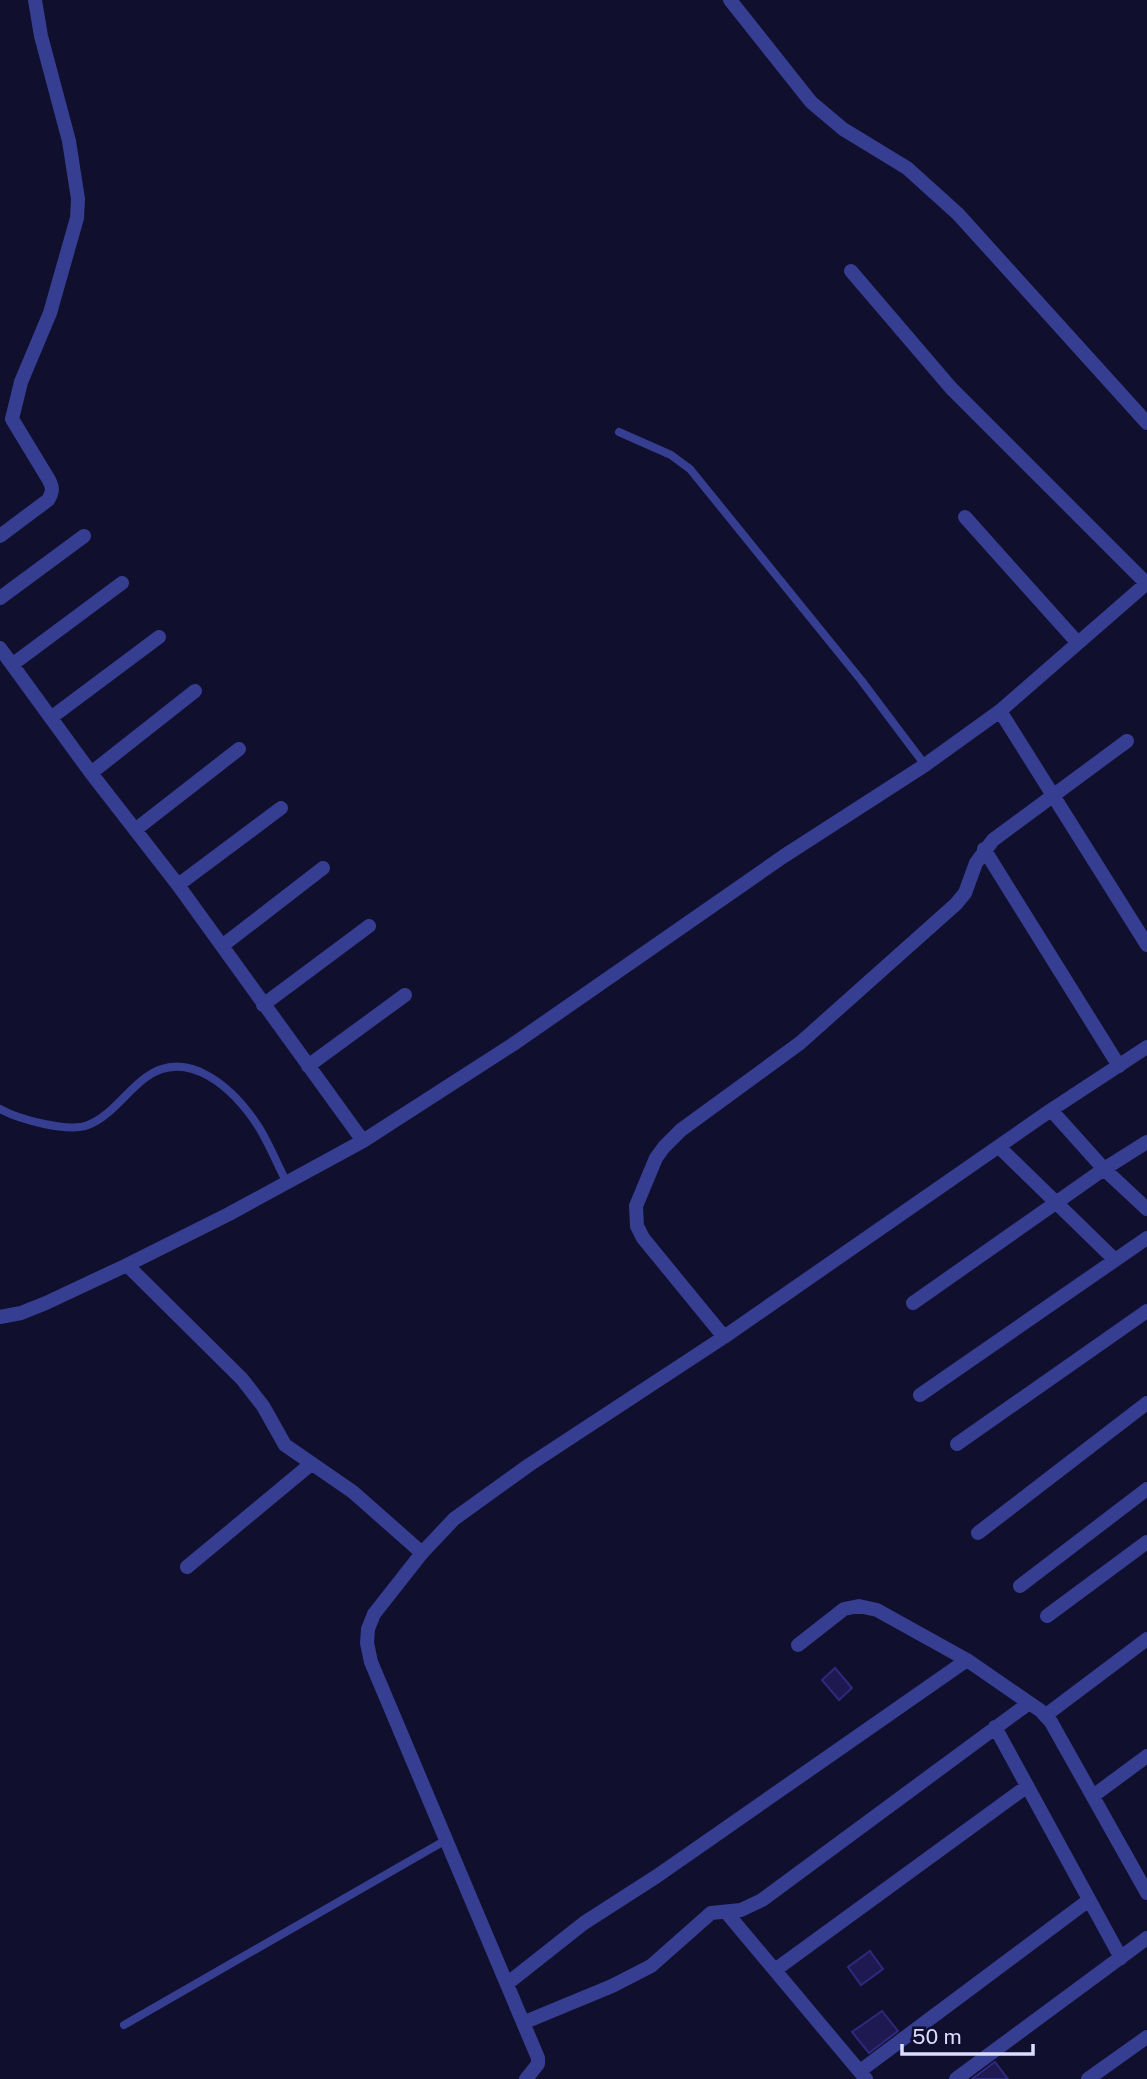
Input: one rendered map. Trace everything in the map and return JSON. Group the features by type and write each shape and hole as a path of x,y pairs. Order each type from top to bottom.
{"street":[{"path":"0,536 48,500 53,488 15,425 13,411 21,382 50,313 77,218 78,199 69,141 34,0"},
{"path":"730,0 811,102 844,129 906,168 958,214 1147,423"},
{"path":"0,1317 21,1313 46,1303 127,1265 229,1214 363,1141 514,1043 784,856 925,765 1000,712 1146,583 951,388 850,271"},
{"path":"965,517 1077,642"},
{"path":"0,598 84,536"},
{"path":"13,664 122,583"},
{"path":"52,717 159,637"},
{"path":"0,648 91,773 178,885 363,1141"},
{"path":"91,773 195,691"},
{"path":"1000,712 1147,945"},
{"path":"724,1338 643,1238 637,1226 636,1206 656,1158 681,1130 800,1044 956,904 965,893 984,849 993,840 1127,741"},
{"path":"135,830 239,749"},
{"path":"178,885 281,808"},
{"path":"984,849 1119,1066"},
{"path":"222,946 323,868"},
{"path":"263,1005 369,926"},
{"path":"308,1066 405,995"},
{"path":"526,2079 538,2064 538,2058 525,2022 370,1662 368,1629 374,1614 422,1553 454,1519 518,1473 724,1338 1051,1110 1147,1047"},
{"path":"1051,1110 1104,1169 1147,1209"},
{"path":"913,1303 1104,1169 1147,1142"},
{"path":"999,1147 1114,1259"},
{"path":"920,1395 1147,1238"},
{"path":"127,1265 242,1379 258,1399 285,1445 354,1492 422,1553"},
{"path":"957,1444 1147,1311"},
{"path":"978,1533 1147,1403"},
{"path":"187,1567 311,1464"},
{"path":"1020,1586 1147,1489"},
{"path":"1047,1616 1147,1542"},
{"path":"799,1645 844,1609 859,1606 877,1610 967,1660 1046,1715 1093,1796 1143,1873 1147,1893"},
{"path":"1046,1715 1147,1639"},
{"path":"508,1983 584,1923 657,1876 967,1660"},
{"path":"525,2022 612,1986 651,1966 710,1913 741,1910 762,1900 1029,1703"},
{"path":"996,1727 1026,1787 1121,1958"},
{"path":"1093,1796 1147,1756"},
{"path":"775,1970 1026,1787"},
{"path":"726,1912 863,2075 1089,1900"},
{"path":"956,2079 1147,1938"},
{"path":"1088,2079 1147,2037"}],"lane":[{"path":"618,432 671,455 690,469 861,680 925,765"},
{"path":"0,1109 66,1128 80,1128 92,1124 145,1077 159,1069 176,1064 191,1067 214,1079 258,1125 286,1183"},
{"path":"124,2025 446,1840"}],"building":[{"path":"835,1668 852,1688 839,1700 822,1680"},
{"path":"870,1951 883,1969 861,1985 848,1967"},
{"path":"882,2011 898,2031 869,2053 852,2032"},
{"path":"995,2062 1008,2079 972,2079 976,2076"}]}
